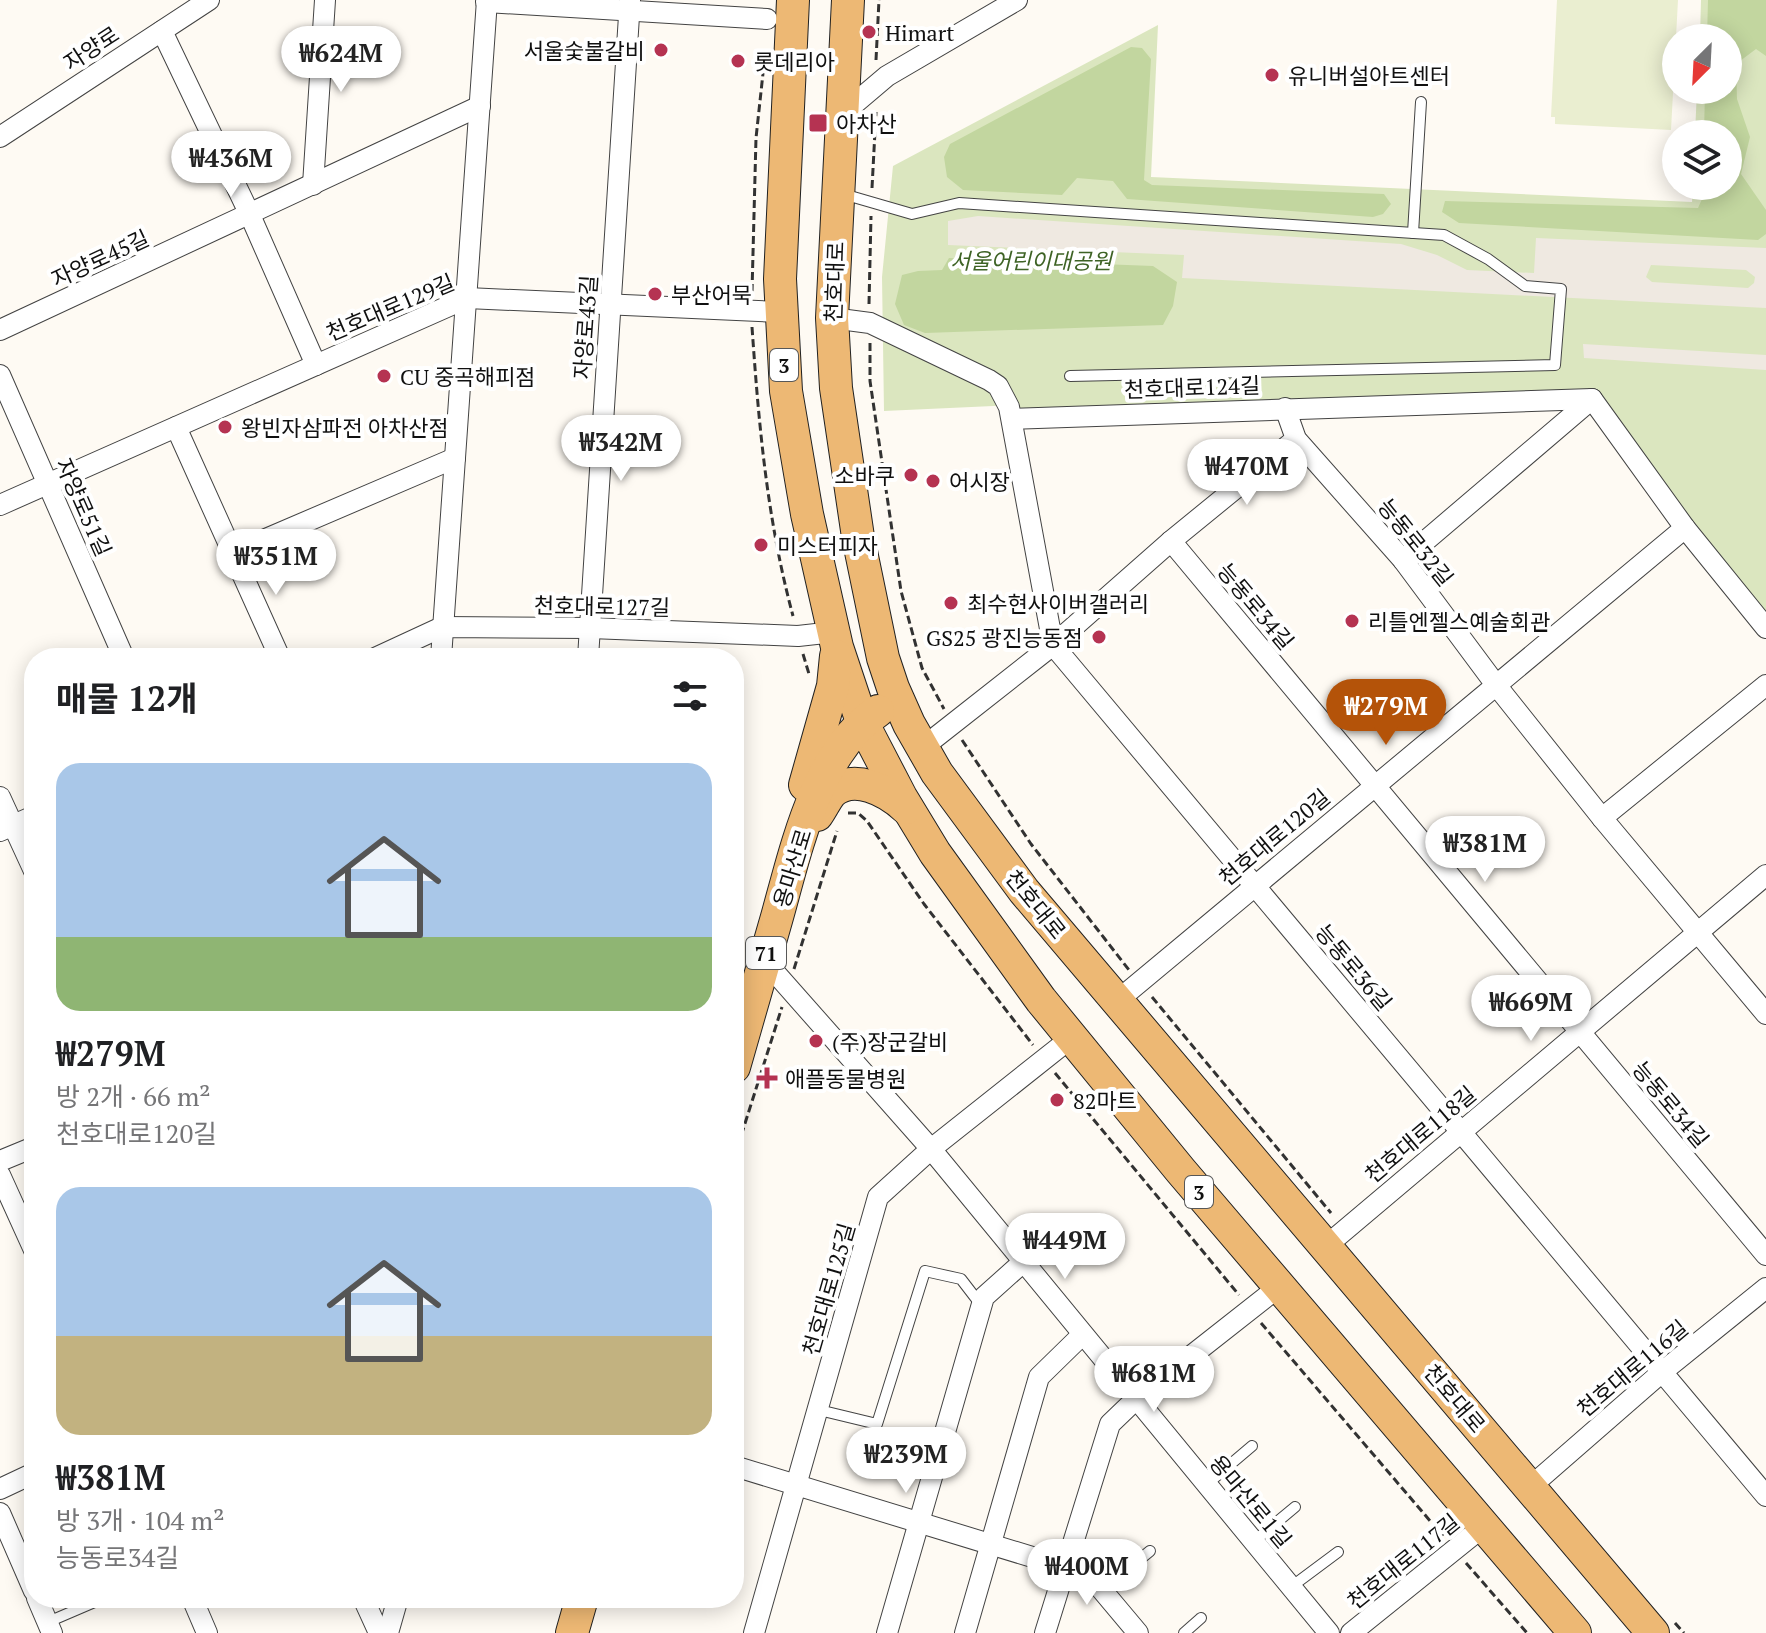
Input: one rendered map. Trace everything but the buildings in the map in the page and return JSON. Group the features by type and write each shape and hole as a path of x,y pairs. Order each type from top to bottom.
{"main road":[{"name":"3","path":"793,0 780,312 786,391 807,514 843,672 862,722 909,811 985,926 1071,1038 1575,1633"},
{"name":"천호대로","path":"848,0 832,318 836,388 856,522 877,632 897,698 922,748 1024,891 1128,992 1335,1238 1530,1487 1663,1627"},
{"path":"799,840 801,795 833,686 836,640"},
{"name":"용마산로","path":"744,1031 799,840 823,779 862,722 897,698"},
{"path":"799,840 829,795 847,785 883,791 909,811"},
{"path":"572,1633 579,1608"}],"street":[{"name":"자양로","path":"0,137 209,0"},
{"path":"313,185 325,0"},
{"path":"841,115 887,76 1017,0"},
{"path":"441,648 486,1 630,5 767,19"},
{"name":"자양로43길","path":"589,648 630,5"},
{"path":"162,31 250,215 316,365"},
{"name":"자양로45길","path":"0,330 480,106"},
{"name":"천호대로129길","path":"0,505 467,298 780,312"},
{"path":"832,318 870,323 989,380 998,386 1004,396 1012,419"},
{"name":"자양로51길","path":"0,375 120,648"},
{"path":"1403,560 1592,399 1685,528 1766,628"},
{"name":"천호대로124길","path":"1012,419 1592,399"},
{"name":"능동로32길","path":"1285,408 1296,439 1403,560 1496,685 1602,818 1766,1014"},
{"name":"능동로36길","path":"1012,419 1053,645 1766,1496"},
{"path":"176,427 276,648"},
{"path":"922,748 1053,645 1171,541 1296,439"},
{"path":"233,553 455,458"},
{"name":"천호대로120길","path":"1128,992 1685,528"},
{"name":"능동로34길","path":"1171,541 1766,1255"},
{"name":"천호대로127길","path":"397,648 442,627 590,628 836,640"},
{"path":"1602,818 1766,685"},
{"path":"0,797 7,828 24,855"},
{"name":"천호대로118길","path":"1335,1238 1766,875"},
{"name":"용마산로1길","path":"764,960 931,1149 1329,1633"},
{"name":"천호대로125길","path":"754,1633 878,1197 931,1149 1071,1038"},
{"path":"0,1161 24,1151"},
{"path":"0,1175 24,1228"},
{"path":"887,1633 981,1305 984,1297 1022,1263"},
{"path":"1045,1633 1110,1424 1135,1400 1280,1286"},
{"name":"천호대로116길","path":"1530,1487 1662,1372 1766,1288"},
{"path":"965,1633 1039,1377 1082,1335"},
{"path":"744,1469 991,1544 1068,1560 1102,1590 1138,1633"},
{"path":"0,1489 24,1478"},
{"path":"0,1513 24,1551"},
{"name":"천호대로117길","path":"1351,1633 1484,1526"},
{"path":"41,1608 50,1628"},
{"path":"195,1608 201,1631"},
{"path":"368,1608 379,1633"},
{"path":"388,1633 395,1608"}],"lane":[{"path":"1413,233 1421,102"},
{"path":"838,192 912,214 959,203 1444,235 1488,259 1525,286 1561,289 1555,365 1070,376"},
{"path":"819,1410 877,1424 925,1271 961,1279 981,1305"},
{"path":"1206,1485 1252,1446"},
{"path":"1253,1542 1295,1507"},
{"path":"1102,1590 1150,1551"},
{"path":"1291,1587 1338,1552"},
{"path":"50,1628 86,1608"},
{"path":"1184,1633 1201,1618"}],"path":[{"name":"천호대로","path":"879,0 868,282 870,381 901,591 922,668 952,725 1128,992 1335,1238"},
{"path":"845,813 858,813 867,821 924,904 1044,1060 1250,1309 1527,1633"},
{"path":"1663,1627 1684,1633"}],"green space":[{"path":"1557,0 1678,0 1677,24 1662,24 1662,104 1672,104 1672,120 1662,120 1662,130 1555,124 1555,117 1551,117"},
{"name":"서울어린이대공원","path":"1701,0 1766,0 1766,616 1690,522 1597,394 1016,413 1015,405 884,411 882,277 893,166 1158,25 1151,177 1692,202 1742,200 1742,120 1696,120 1696,104 1742,104 1742,24 1700,24"},
{"path":"1708,0 1766,0 1766,56 1756,49 1742,60 1742,24 1707,24"},
{"path":"1131,47 1142,48 1151,59 1144,180 1152,185 1384,194 1391,204 1383,214 1373,217 1127,199 1113,181 1077,178 1062,195 963,190 947,177 944,157 950,144"},
{"path":"1705,104 1739,104 1750,137 1742,170 1742,120 1704,120"},
{"path":"1742,175 1766,210 1766,234 1758,240 1459,223 1442,212 1445,201 1698,208 1702,200 1742,200"},
{"path":"949,258 1153,266 1177,282 1173,306 1163,325 925,333 904,325 895,304 902,275 942,270"}],"shaded area":[{"path":"978,216 1401,244 1437,255 1467,270 1534,273 1536,238 1766,248 1766,308 1182,278 1184,255 948,245 948,221","holes":["1651,265 1746,270 1755,277 1748,288 1652,282 1646,277"]},
{"path":"1583,344 1766,355 1766,370 1584,358"}],"place":[{"name":"Himart","path":"869,32"},
{"name":"서울숯불갈비","path":"661,50"},
{"name":"롯데리아","path":"738,61"},
{"name":"유니버설아트센터","path":"1272,75"},
{"name":"아차산","path":"818,123"},
{"name":"부산어묵","path":"655,294"},
{"name":"CU 중곡해피점","path":"384,376"},
{"name":"왕빈자삼파전 아차산점","path":"225,427"},
{"name":"소바쿠","path":"911,475"},
{"name":"어시장","path":"933,481"},
{"name":"미스터피자","path":"761,545"},
{"name":"최수현사이버갤러리","path":"951,603"},
{"name":"리틀엔젤스예술회관","path":"1352,621"},
{"name":"GS25 광진능동점","path":"1099,637"},
{"name":"(주)장군갈비","path":"816,1041"},
{"name":"애플동물병원","path":"767,1078"},
{"name":"82마트","path":"1057,1100"}]}
